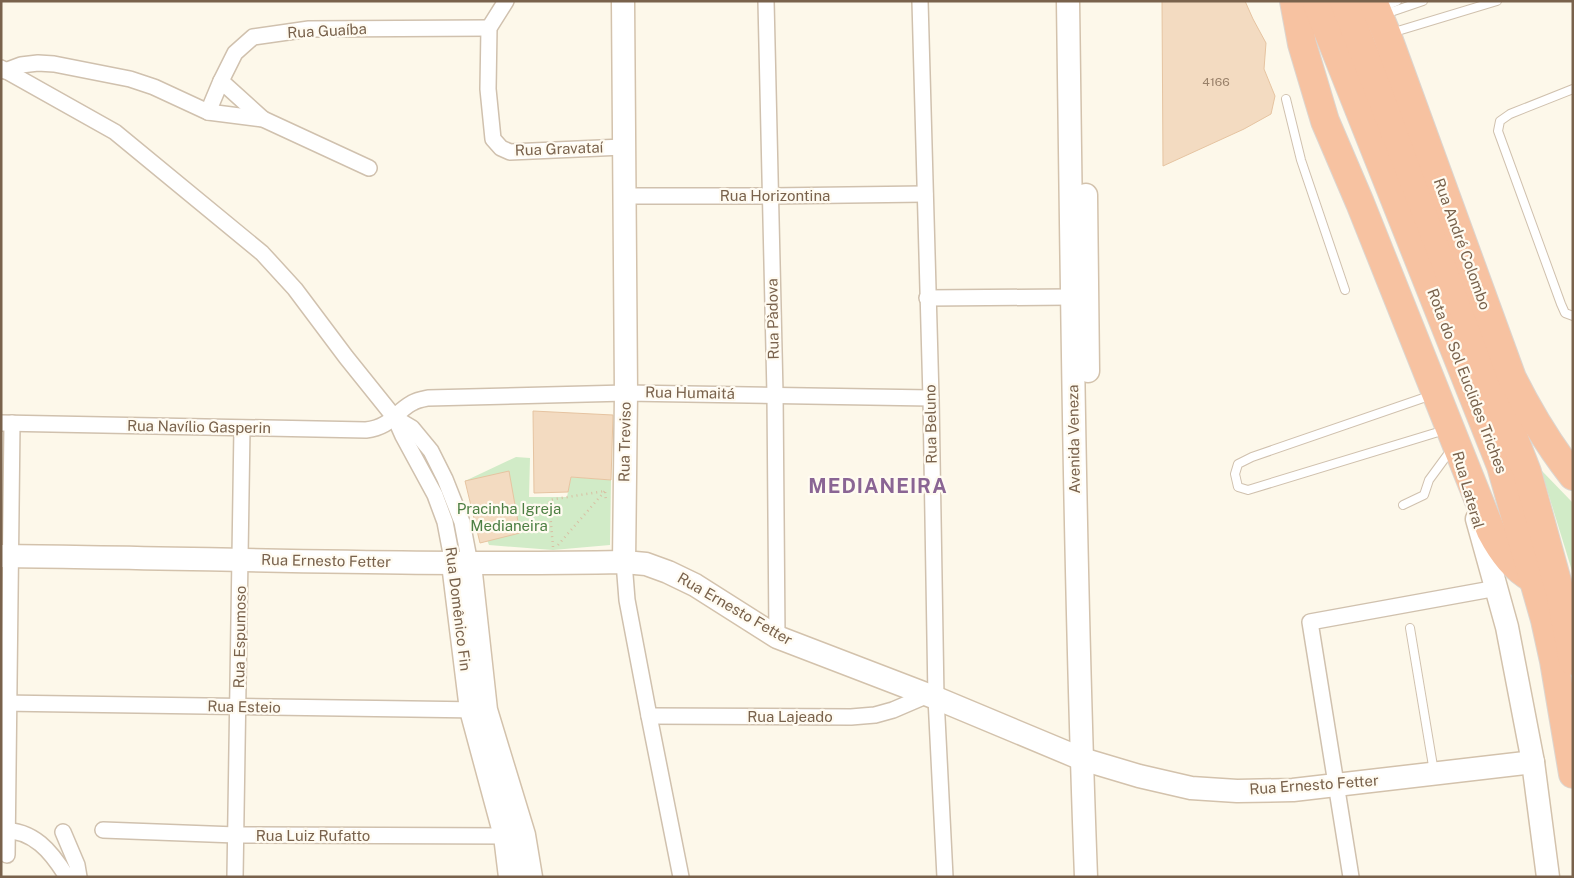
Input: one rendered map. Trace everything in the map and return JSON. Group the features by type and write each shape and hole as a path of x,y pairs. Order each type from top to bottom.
{"highway":[{"name":"Rua Lateral","path":"1294,1 1302,44 1325,121 1452,436"},
{"name":"Rota do Sol Euclides Triches","path":"1316,1 1501,466 1534,580 1554,661 1573,774"},
{"name":"Rota do Sol Euclides Triches","path":"1347,8 1526,472 1567,594 1573,661"},
{"path":"1347,8 1441,186"},
{"name":"Rua André Colombo","path":"1382,12 1441,186 1512,378 1532,417 1553,450 1573,476"},
{"path":"1386,270 1453,342"},
{"path":"1452,436 1491,531 1502,551 1514,565 1534,580 1567,594"}],"main road":[{"name":"Rua Treviso","path":"623,1 626,393 624,562"},
{"name":"Avenida Veneza","path":"1076,10 1088,762 1086,877"},
{"name":"Avenida Veneza","path":"1078,220 1071,297 1088,762 1097,877"},
{"name":"Rua Lateral","path":"1452,436 1507,627 1533,762 1548,877"},
{"name":"Rua Ernesto Fetter","path":"6,556 462,564 624,562 646,564 695,585 778,637 932,696 1088,762 1191,788 1237,791 1293,790 1533,762"},
{"name":"Rua Domênico Fin","path":"462,564 479,710 515,836 531,877"},
{"name":"Rua Domênico Fin","path":"510,877 515,836"}],"street":[{"path":"489,28 506,1"},
{"name":"Rua Pàdova","path":"766,1 775,394 778,637"},
{"name":"Rua Beluno","path":"920,1 931,398 932,696 945,877"},
{"name":"Rua Guaíba","path":"208,112 235,53 253,37 309,29 489,28"},
{"name":"Rua Gravataí","path":"489,28 488,89 492,139 501,148 510,152 623,147"},
{"path":"3,69 38,63 54,64 130,78 208,112 263,119"},
{"name":"Rua Domênico Fin","path":"3,69 115,132 262,253 295,289 395,418 402,436 435,495 462,564"},
{"path":"221,81 263,119 368,168"},
{"name":"Rua Horizontina","path":"624,196 925,194"},
{"path":"927,298 1071,297"},
{"name":"Rua Humaitá","path":"395,418 411,404 428,398 626,393 931,398"},
{"name":"Rua Navílio Gasperin","path":"6,423 366,430 375,429 395,418"},
{"path":"6,423 4,830 7,855"},
{"name":"Rua Espumoso","path":"235,877 242,428"},
{"name":"Rua Treviso","path":"624,562 628,600 681,877"},
{"path":"1351,877 1338,786 1310,622 1497,588"},
{"name":"Rua Lajeado","path":"649,716 851,717 874,715 932,696"},
{"name":"Rua Esteio","path":"5,703 479,710"},
{"path":"4,830 21,832 38,841 56,860 67,877"},
{"name":"Rua Luiz Rufatto","path":"103,830 236,835 515,836"},
{"path":"63,832 74,858 79,877"}],"lane":[{"path":"1382,12 1423,1"},
{"path":"1382,12 1497,1"},
{"path":"1573,89 1510,114 1500,121 1498,131 1561,304 1566,313 1573,316"},
{"path":"1286,98 1301,160 1345,290"},
{"path":"1436,394 1245,460 1238,464 1235,474 1238,487 1248,490 1452,436"},
{"path":"1403,505 1424,495 1429,480 1452,436"},
{"path":"1410,628 1434,774"}],"path":[{"path":"605,491 592,506 553,550 549,500 605,491"},
{"path":"605,491 607,509"}],"green space":[{"name":"Pracinha Igreja Medianeira","path":"516,457 530,458 529,497 567,497 571,477 611,480 610,545 553,550 489,545 465,481"},
{"path":"1541,470 1573,503 1573,574"}],"building":[{"path":"1162,1 1245,1 1266,43 1264,69 1275,96 1271,114 1244,129 1163,166"},
{"path":"533,411 613,415 611,480 571,477 568,492 534,493"},
{"path":"509,471 520,533 480,543 465,481"}],"district":[{"name":"MEDIANEIRA","path":"878,486"}]}
